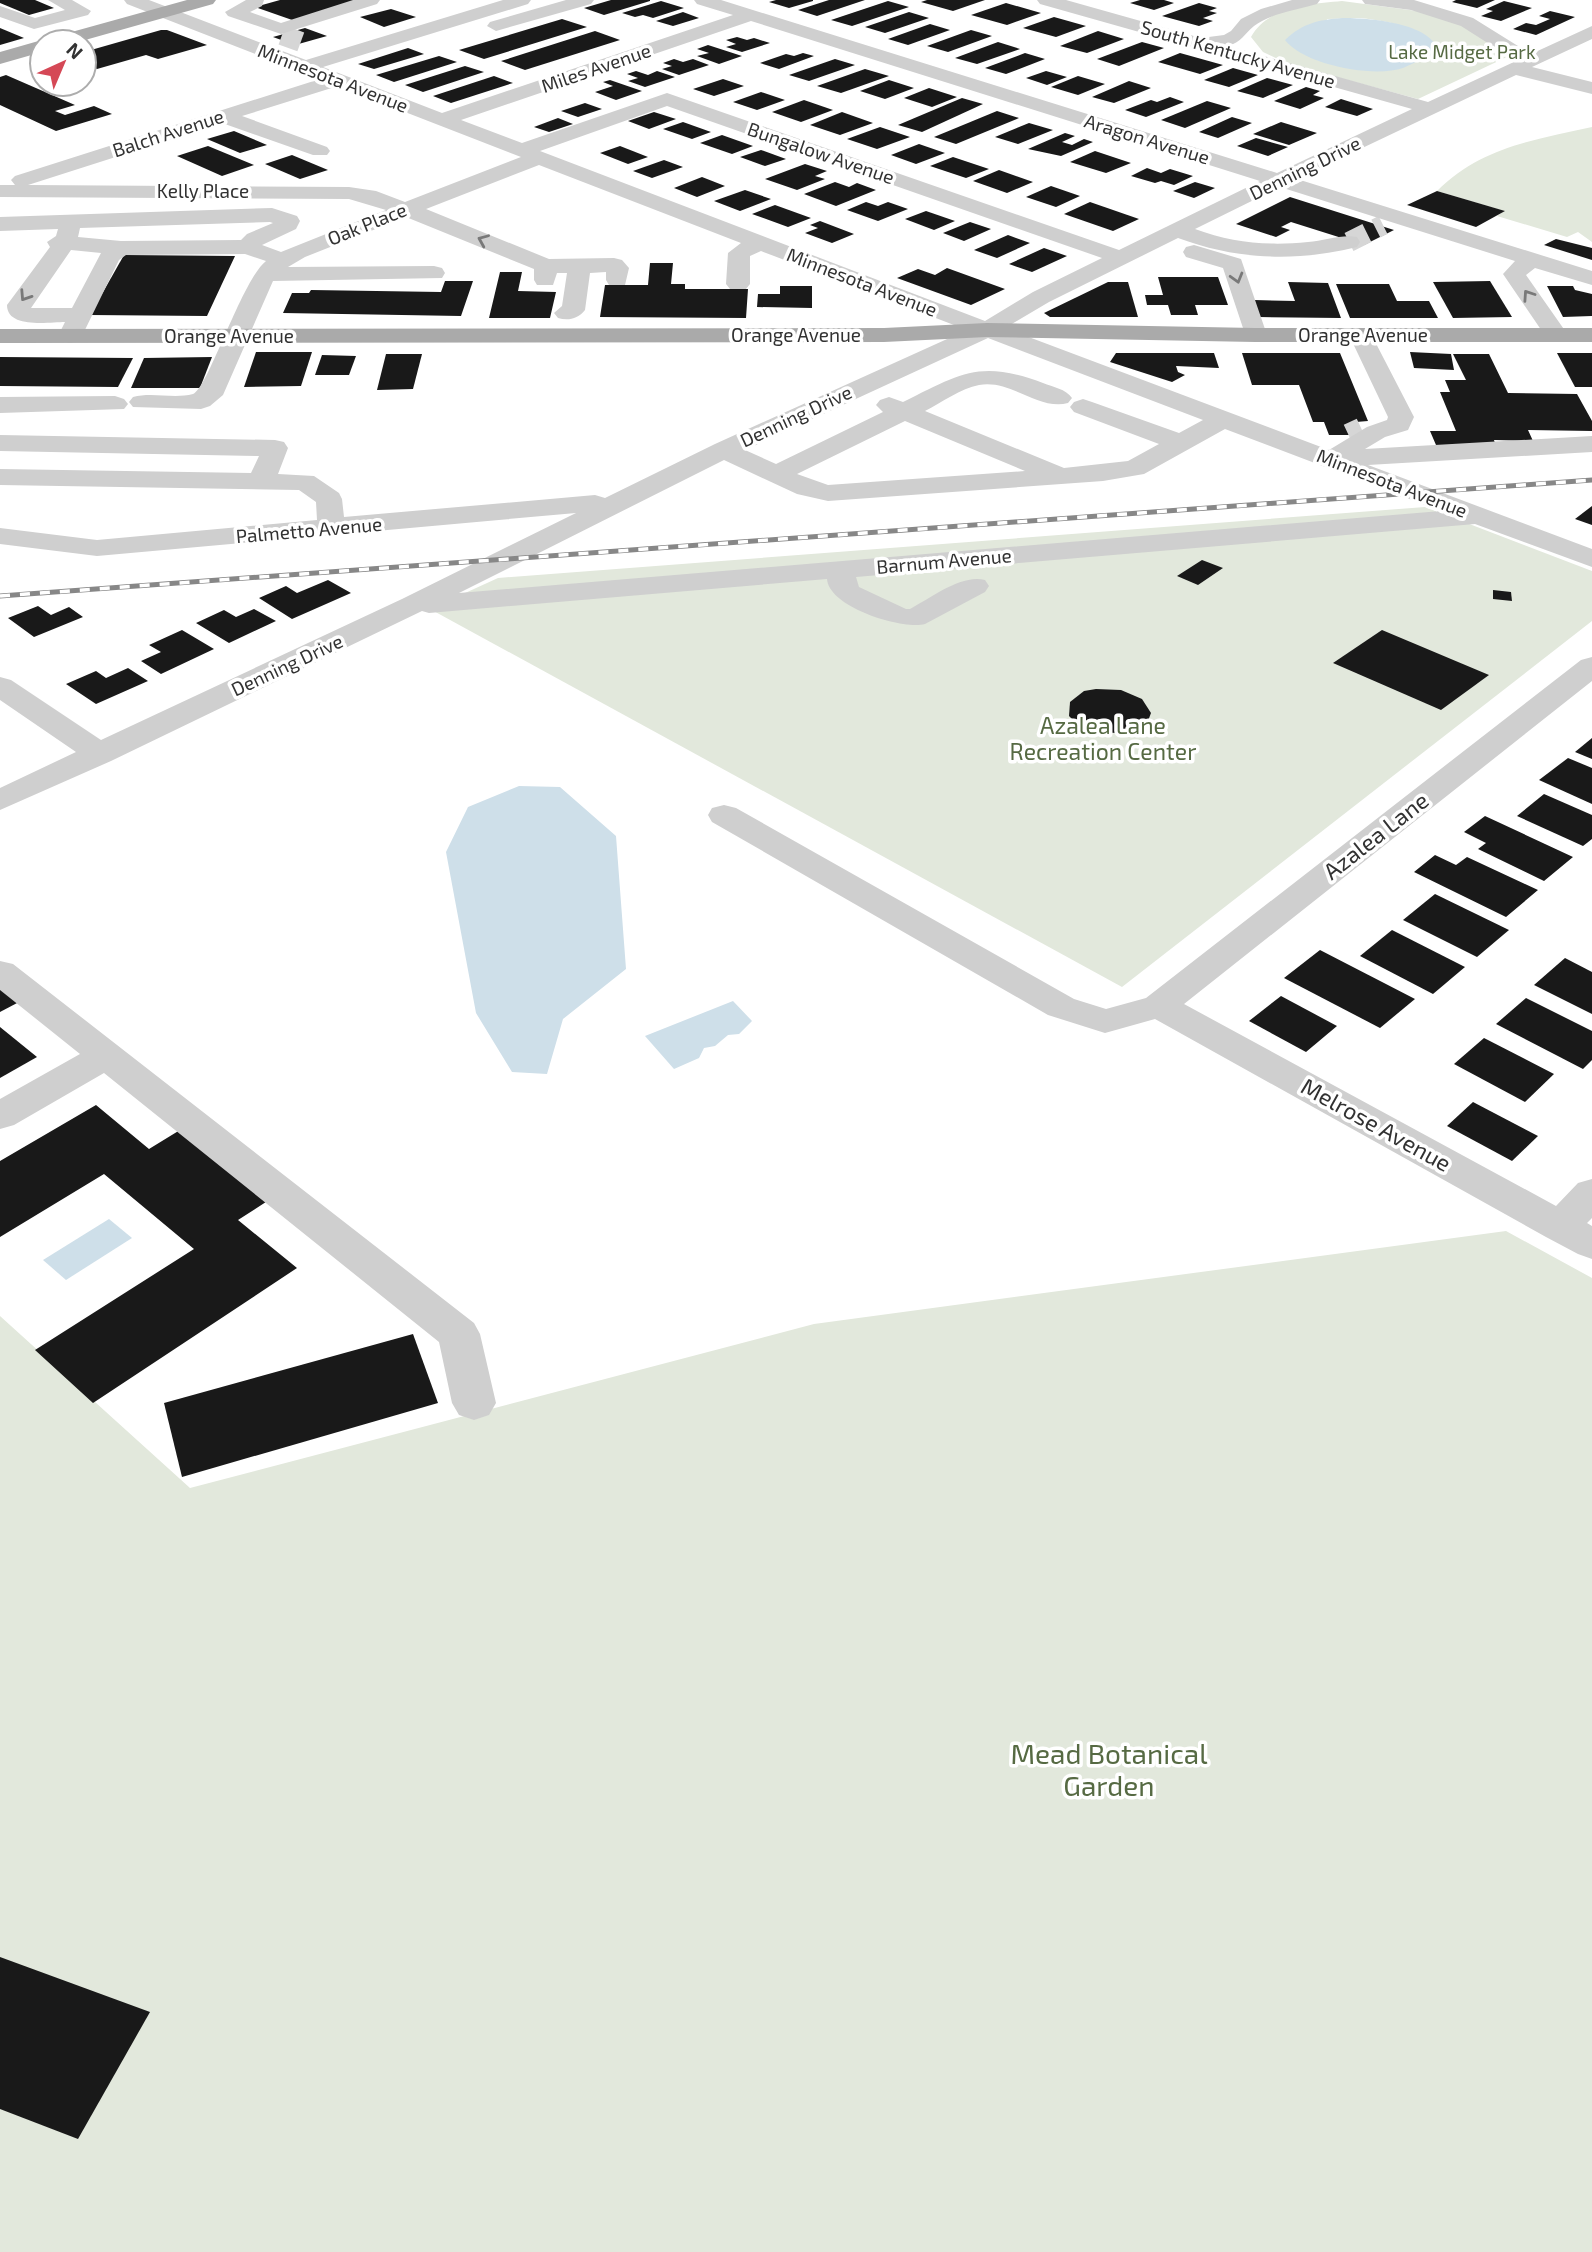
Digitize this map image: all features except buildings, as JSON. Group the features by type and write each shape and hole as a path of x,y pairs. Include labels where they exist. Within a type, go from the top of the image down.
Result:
{"main road":[{"path":"98,31 207,0"},
{"path":"0,58 28,50"},
{"name":"Orange Avenue","path":"0,336 75,326 235,336 564,325 884,335 987,330 1255,335 1592,335"}],"street":[{"path":"29,22 82,10 57,0"},
{"name":"Minnesota Avenue","path":"133,0 987,330 1592,559"},
{"path":"238,41 288,31 319,17 373,0"},
{"path":"480,0 500,7"},
{"path":"304,66 522,0"},
{"path":"428,29 469,35 584,0"},
{"name":"Aragon Avenue","path":"703,0 1278,180 1388,220 1592,278"},
{"name":"South Kentucky Avenue","path":"1046,0 1429,108"},
{"path":"1069,7 1088,0"},
{"path":"1202,43 1218,42 1238,35 1247,23 1267,13 1311,0"},
{"path":"1371,0 1413,5 1467,22 1521,64 1592,88"},
{"path":"256,1 234,12 288,31"},
{"path":"442,8 467,17"},
{"path":"0,9 29,22 68,28"},
{"name":"Miles Avenue","path":"441,120 751,15"},
{"path":"319,17 386,41"},
{"path":"29,22 35,28"},
{"path":"321,42 353,30"},
{"name":"Denning Drive","path":"0,800 412,605 724,450 987,330 1008,315 1278,180 1592,32"},
{"path":"1238,35 1243,43 1269,62"},
{"name":"Balch Avenue","path":"0,190 337,80"},
{"name":"Bungalow Avenue","path":"529,154 667,99 1122,258"},
{"path":"222,116 320,151"},
{"name":"Oak Place","path":"274,267 529,154"},
{"name":"Kelly Place","path":"0,190 349,193 368,196 403,209 549,277"},
{"path":"86,191 68,232 19,305 19,312 75,326 110,256 121,248"},
{"path":"15,245 68,232 272,215 289,221 255,239 247,247"},
{"path":"0,224 68,232 121,248 247,247 274,267 434,273"},
{"path":"1169,236 1246,248 1312,249 1329,248 1349,242"},
{"path":"1169,236 1233,264 1255,335"},
{"path":"738,284 740,253 760,243"},
{"path":"1532,259 1514,274 1556,335"},
{"path":"564,325 561,310 564,294 549,277 579,266 614,265 618,268 617,280"},
{"path":"564,325 573,310 579,266"},
{"path":"142,402 201,401 214,390 235,336 274,267"},
{"path":"1331,459 1376,432 1399,425 1401,414 1361,335"},
{"path":"776,474 972,378 992,375 1012,379 1059,398"},
{"path":"852,390 1063,476"},
{"path":"0,405 115,404"},
{"path":"1083,407 1181,443"},
{"path":"724,450 806,488 828,493 1063,476 1135,468 1224,419"},
{"path":"1331,459 1355,433 1399,419"},
{"path":"0,443 275,448 261,482"},
{"path":"1331,459 1592,444"},
{"path":"0,477 305,482 329,499 331,528"},
{"name":"Palmetto Avenue","path":"0,536 97,548 618,501"},
{"name":"Barnum Avenue","path":"412,605 1477,517"},
{"path":"841,570 842,587 849,593 907,618 923,615 975,586"},
{"name":"Azalea Lane","path":"1159,1006 1592,666"},
{"path":"0,685 100,754"},
{"path":"724,815 1061,1007 1105,1021 1159,1006"},
{"path":"0,972 459,1334 474,1403"},
{"name":"Melrose Avenue","path":"1159,1006 1576,1236"},
{"path":"0,1116 106,1056"},
{"path":"1576,1236 1592,1193"}],"green space":[{"name":"Lake Midget Park","path":"1342,1 1432,13 1461,23 1509,56 1418,99 1288,64 1263,52 1251,37 1268,19 1291,8","holes":["1360,18 1400,25 1419,33 1436,44 1438,52 1363,70 1317,60 1327,19"]},
{"path":"1592,127 1592,242 1578,232 1567,237 1497,216 1504,211 1437,191 1472,164 1509,147"},
{"name":"Azalea Lane Recreation Center","path":"1425,507 1592,571 1592,621 1122,987 430,609 498,578"},
{"name":"Mead Botanical Garden","path":"1506,1231 1592,1278 1592,2252 0,2252 0,1316 190,1488 814,1324"}],"shaded area":[{"path":"1342,18 1382,21 1412,28 1434,42 1439,52 1390,71 1358,70 1307,56 1285,40 1311,23"},
{"path":"519,786 560,787 616,836 626,969 563,1019 547,1074 512,1072 476,1013 446,852 468,807"},
{"path":"733,1001 752,1021 739,1034 728,1035 715,1046 704,1048 699,1058 674,1069 645,1036"},
{"path":"109,1219 132,1238 66,1280 43,1260"}],"tunnel":[{"path":"282,35 304,43"},
{"path":"1349,242 1383,225"},
{"path":"1349,436 1362,430"}],"railway":[{"path":"0,596 1592,480"}]}
